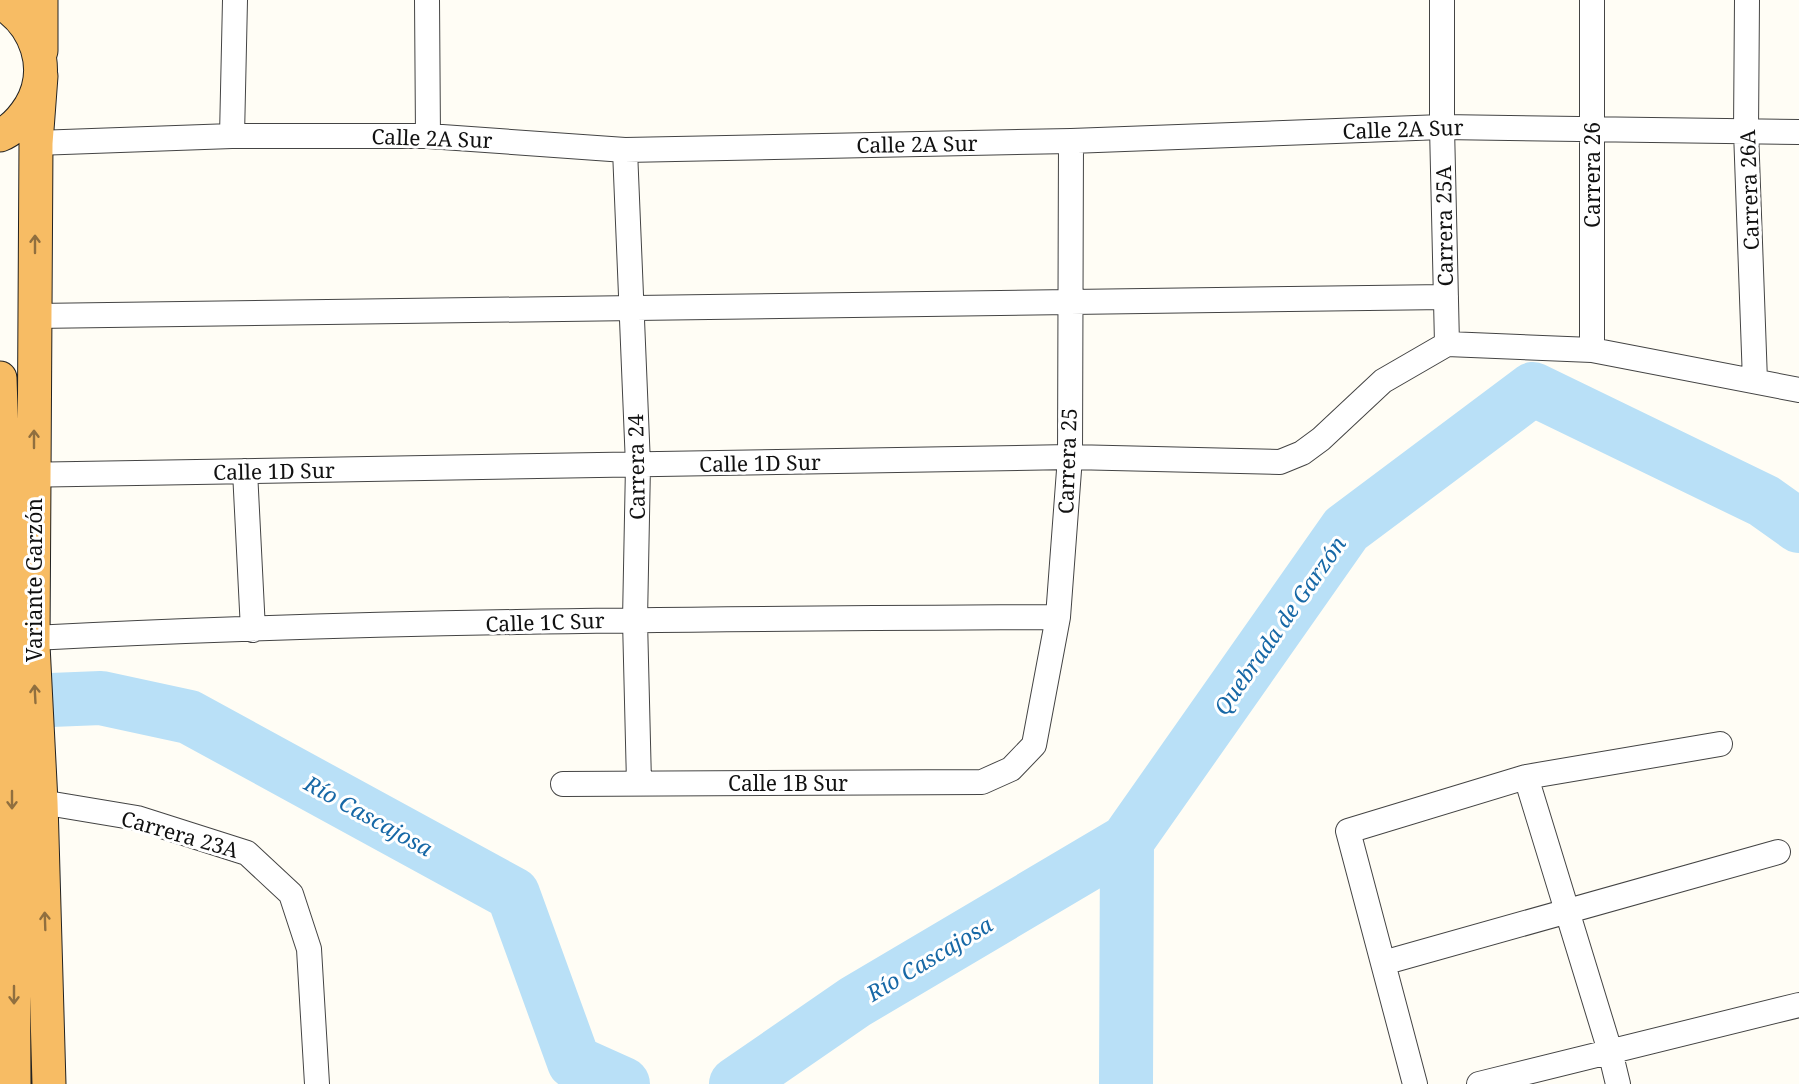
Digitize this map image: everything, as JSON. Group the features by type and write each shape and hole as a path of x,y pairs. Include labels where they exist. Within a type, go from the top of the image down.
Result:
{"highway":[{"name":"Variante Garzón","path":"12,475 35,316 36,143 41,69 41,0"},
{"path":"0,2 12,9 26,23 36,42 41,69 35,98 23,118 0,135"},
{"name":"Variante Garzón","path":"0,378 12,475 13,518 25,643 14,1084"},
{"name":"Variante Garzón","path":"24,742 41,802 49,1084"}],"street":[{"path":"232,136 235,0"},
{"path":"427,0 428,136"},
{"name":"Carrera 25A","path":"1442,0 1442,127 1447,344"},
{"name":"Carrera 26","path":"1592,0 1592,350"},
{"name":"Carrera 26A","path":"1748,0 1746,131 1755,381"},
{"name":"Calle 2A Sur","path":"36,143 232,136 428,136 625,150 1071,141 1442,127 1799,132"},
{"name":"Carrera 25","path":"1011,770 1034,745 1058,617 1070,457 1071,141"},
{"name":"Carrera 24","path":"625,150 638,465 635,620 639,783"},
{"path":"35,316 1446,297"},
{"path":"1447,344 1592,350 1799,390"},
{"name":"Calle 1D Sur","path":"12,475 1070,457 1280,462 1302,453 1321,439 1383,381 1447,344"},
{"path":"245,471 253,630"},
{"name":"Calle 1C Sur","path":"25,643 125,633 635,620 1058,617"},
{"path":"1414,1084 1348,831 1526,777 1720,744"},
{"name":"Calle 1B Sur","path":"563,784 982,782 1011,770"},
{"path":"1526,777 1610,1052 1617,1084"},
{"name":"Carrera 23A","path":"41,802 137,818 247,853 291,894 309,949 317,1084"},
{"path":"1383,963 1778,852"},
{"path":"1479,1084 1799,1005"}],"waterway":[{"name":"Quebrada de Garzón","path":"1126,1084 1127,841 1346,529 1533,389 1764,501 1799,526"},
{"name":"Río Cascajosa","path":"0,702 101,698 189,717 513,894 574,1062 623,1084"},
{"name":"Río Cascajosa","path":"736,1084 855,1002 1127,841"}]}
